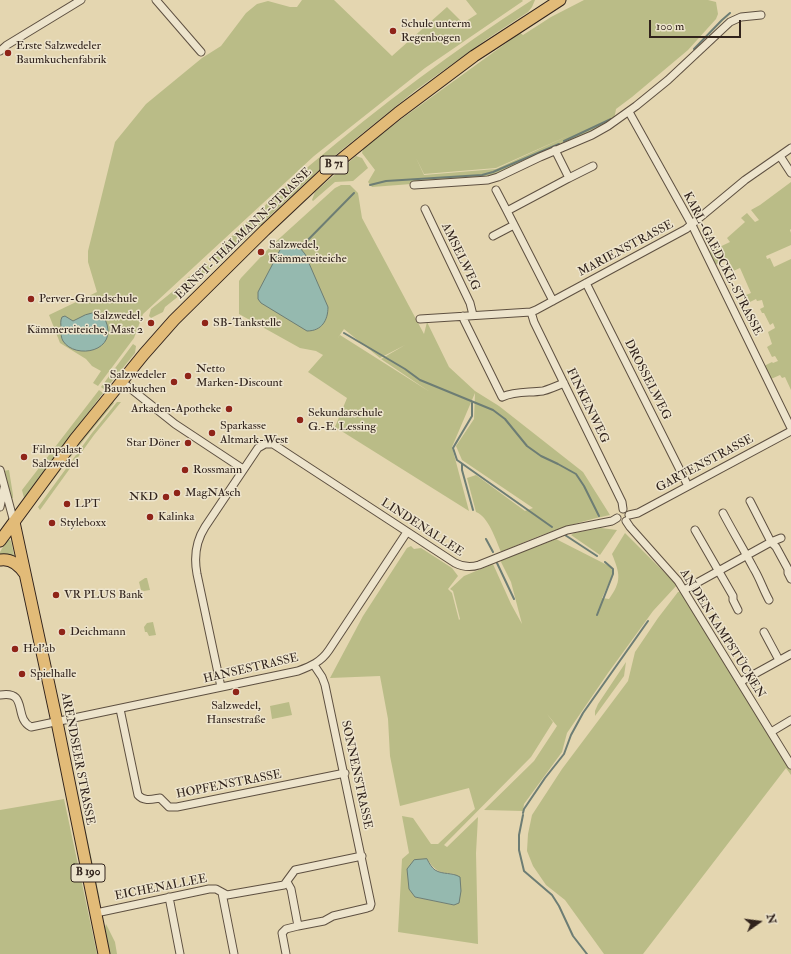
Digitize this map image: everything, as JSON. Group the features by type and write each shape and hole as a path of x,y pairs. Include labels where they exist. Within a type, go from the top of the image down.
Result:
{"main road":[{"name":"ERNST-THÄLMANN-STRASSE","path":"14,522 75,439 121,381 186,308 259,235 333,166 431,87 503,36 560,0"},
{"name":"B 71","path":"0,541 14,522"},
{"name":"ARENDSEER STRASSE","path":"14,522 57,722 104,954"},
{"path":"0,560 7,560 15,563 26,576"}],"street":[{"path":"0,50 81,0"},
{"path":"156,0 201,52"},
{"path":"414,186 488,180 498,177 600,131 629,112 668,80 730,22 736,18 761,15"},
{"name":"KARL-GAEDCKE-STRASSE","path":"629,112 692,225 789,420 791,429"},
{"name":"MARIENSTRASSE","path":"420,319 531,312 692,225 738,185 791,148"},
{"path":"555,150 569,178"},
{"path":"780,156 791,173"},
{"path":"507,211 593,166"},
{"path":"496,190 553,301"},
{"name":"AMSELWEG","path":"425,209 470,303 473,315"},
{"path":"493,236 514,225"},
{"name":"DROSSELWEG","path":"586,283 688,486"},
{"name":"FINKENWEG","path":"531,312 534,322 622,502 623,509"},
{"path":"463,316 502,398 518,392 548,390 564,383"},
{"path":"121,381 175,424 243,469 201,533 195,556 197,574 221,687"},
{"name":"GARTENSTRASSE","path":"628,518 791,429"},
{"name":"LINDENALLEE","path":"243,469 258,448 264,444 273,444 454,564 469,568 567,530 612,521 617,518"},
{"path":"0,470 14,522"},
{"path":"0,507 4,488"},
{"path":"750,501 771,542 776,547 788,569 791,579"},
{"path":"623,509 617,513 617,518 621,522 628,518"},
{"name":"AN DEN KAMPSTÜCKEN","path":"623,509 628,512 630,527 675,576 791,765"},
{"path":"723,514 761,581 761,586 769,600"},
{"path":"696,530 733,596 733,600 738,610"},
{"name":"HANSESTRASSE","path":"0,695 6,694 15,696 18,700 26,725 31,727 298,671 314,665 324,658 407,532"},
{"path":"684,590 781,538"},
{"path":"764,632 779,660"},
{"path":"740,682 791,654"},
{"name":"SONNENSTRASSE","path":"298,926 324,921 332,916 370,907 371,904 345,773 325,685 322,677 314,665"},
{"name":"HOPFENSTRASSE","path":"120,709 138,795 146,800 160,798 169,807 176,807 345,773"},
{"path":"771,732 791,720"},
{"name":"EICHENALLEE","path":"96,913 209,889 216,889 227,895 284,885 295,870 362,856"},
{"path":"286,954 282,933 284,930 298,926 291,889 287,882"},
{"path":"222,893 234,954"},
{"path":"169,897 180,952"}],"green space":[{"path":"302,0 334,0 392,56 447,7 463,23 477,14 466,0 523,1 425,68 314,156 143,314 134,338 98,386 93,383 101,371 92,366 86,359 60,343 49,315 97,292 88,262 88,251 115,142 146,104 202,58 221,46 246,13 257,4 268,1 290,7 297,7"},
{"path":"532,0 535,0 528,12 487,39 416,90 333,157 218,264 211,256 296,177 363,122 418,79"},
{"path":"584,0 708,0 716,2 718,14 716,19 688,50 616,109 614,120 587,135 490,178 372,187 368,182 375,170 362,153 363,149 400,120 520,33 523,35 551,17","holes":["572,134 496,169 424,175 416,158 424,174 496,168"]},
{"path":"356,156 362,158 368,168 353,181 335,182 313,201 315,192"},
{"path":"791,182 791,245 766,256 767,259 770,258 774,267 791,259 791,390 785,377 782,378 780,375 771,379 764,366 778,361 775,356 772,357 767,347 772,344 768,332 775,328 773,323 770,325 764,313 762,313 760,309 764,307 762,300 757,301 756,299 750,302 746,295 751,293 740,268 731,272 725,260 715,265 709,252 730,242 727,238 745,222 741,218 747,213 755,222 759,220 751,210"},
{"path":"341,185 350,185 358,193 362,218 424,334 427,322 449,367 475,391 499,406 583,472 610,515 554,530 501,552 488,523 480,514 476,512 467,478 476,475 525,511 533,508 462,460 456,446 474,419 475,393 452,447 469,511 335,427 347,398 308,372 323,355 316,351 300,348 239,314 239,281 241,278 271,246 335,188","holes":["344,329 380,358 405,345 381,359 430,392 340,335 337,339"]},
{"path":"205,262 211,269 188,286 184,285 184,281"},
{"path":"181,286 182,290 180,295 165,307 163,312 151,318 149,316 151,309"},
{"path":"133,344 136,346 135,353 105,390 101,387"},
{"path":"99,390 103,393 24,498 22,490"},
{"path":"113,402 114,403 33,506 84,438"},
{"path":"117,402 121,402 94,435 40,510 38,507 92,433"},
{"path":"9,470 13,498 11,498 3,471"},
{"path":"601,528 617,530 600,555 571,535 574,533"},
{"path":"625,533 677,585 653,611 567,733 562,752 524,804 523,811 484,810 534,761 557,726 547,714 553,722 531,757 444,845 447,847 478,817 476,853 478,944 398,932 402,859 409,853 402,816 413,818 431,844 438,844 475,809 469,788 400,806 390,756 388,719 380,676 330,678 363,616 407,548 411,546 414,549 421,548 452,568 458,576 448,589 452,593 459,620 453,591 450,589 464,576 493,564 511,604 522,624 511,582 500,560 556,539 611,567 613,574 602,598 609,599 618,582 617,567 612,554","holes":["427,859 439,871 455,874 454,905 415,897"]},
{"path":"8,538 11,541 15,560 0,557 0,552"},
{"path":"147,578 150,590 144,591 141,590 139,582"},
{"path":"678,592 682,592 791,770 791,775 786,768 643,954 604,954 565,900 546,885 533,866 527,851 528,834 532,815 562,769 628,681 635,652"},
{"path":"153,622 156,635 149,636 147,632 145,632 144,627 147,623"},
{"path":"626,662 624,676 595,716 595,711 598,704"},
{"path":"289,702 292,715 272,719 270,706"},
{"path":"64,799 97,954 0,954 0,810"},
{"path":"79,807 83,817 100,900 96,892"},
{"path":"106,924 115,942 117,954 107,954 103,934"}],"water":[{"path":"290,243 300,248 305,254 328,307 327,316 323,324 312,331 307,331 261,303 258,299 258,292 280,250"},
{"path":"93,313 105,319 108,330 106,339 94,350 77,350 69,347 61,337 62,317 65,316 73,321"},
{"path":"427,859 435,870 454,874 460,877 461,891 459,903 454,905 415,897 409,889 407,869 414,860"}],"waterway":[{"path":"694,49 730,13"},
{"path":"564,141 611,119"},
{"path":"370,185 386,181 482,175 493,172 559,144"},
{"path":"300,248 354,193"},
{"path":"344,333 405,369 420,380 493,410 505,419 527,446 541,456 576,474 584,486 599,516"},
{"path":"472,403 472,416 453,448 457,460 552,527"},
{"path":"462,464 462,470 473,510"},
{"path":"565,535 597,556"},
{"path":"486,539 493,552"},
{"path":"597,615 613,574 613,569 605,562"},
{"path":"497,563 514,599"},
{"path":"523,813 524,809 545,778 564,754 571,735 583,713 648,621"},
{"path":"523,815 519,835 519,850 524,871 552,895 559,906 573,936 587,954"}],"place":[{"name":"Schule unterm Regenbogen","path":"393,31"},
{"name":"Erste Salzwedeler Baumkuchenfabrik","path":"8,53"},
{"name":"Salzwedel, Kämmereiteiche","path":"261,252"},
{"name":"Perver-Grundschule","path":"31,299"},
{"name":"Salzwedel, Kämmereiteiche, Mast 2","path":"151,323"},
{"name":"SB-Tankstelle","path":"205,323"},
{"name":"Netto Marken-Discount","path":"188,376"},
{"name":"Salzwedeler Baumkuchen","path":"174,382"},
{"name":"Arkaden-Apotheke","path":"229,409"},
{"name":"Sekundarschule G.-E. Lessing","path":"300,420"},
{"name":"Sparkasse Altmark-West","path":"212,433"},
{"name":"Star Döner","path":"188,443"},
{"name":"Filmpalast Salzwedel","path":"24,457"},
{"name":"Rossmann","path":"185,470"},
{"name":"MagNAsch","path":"177,493"},
{"name":"NKD","path":"166,497"},
{"name":"LPT","path":"67,504"},
{"name":"Kalinka","path":"150,517"},
{"name":"Styleboxx","path":"52,523"},
{"name":"VR PLUS Bank","path":"56,595"},
{"name":"Deichmann","path":"62,632"},
{"name":"Hol'ab","path":"15,649"},
{"name":"Spielhalle","path":"22,674"},
{"name":"Salzwedel, Hansestraße","path":"236,692"}]}
